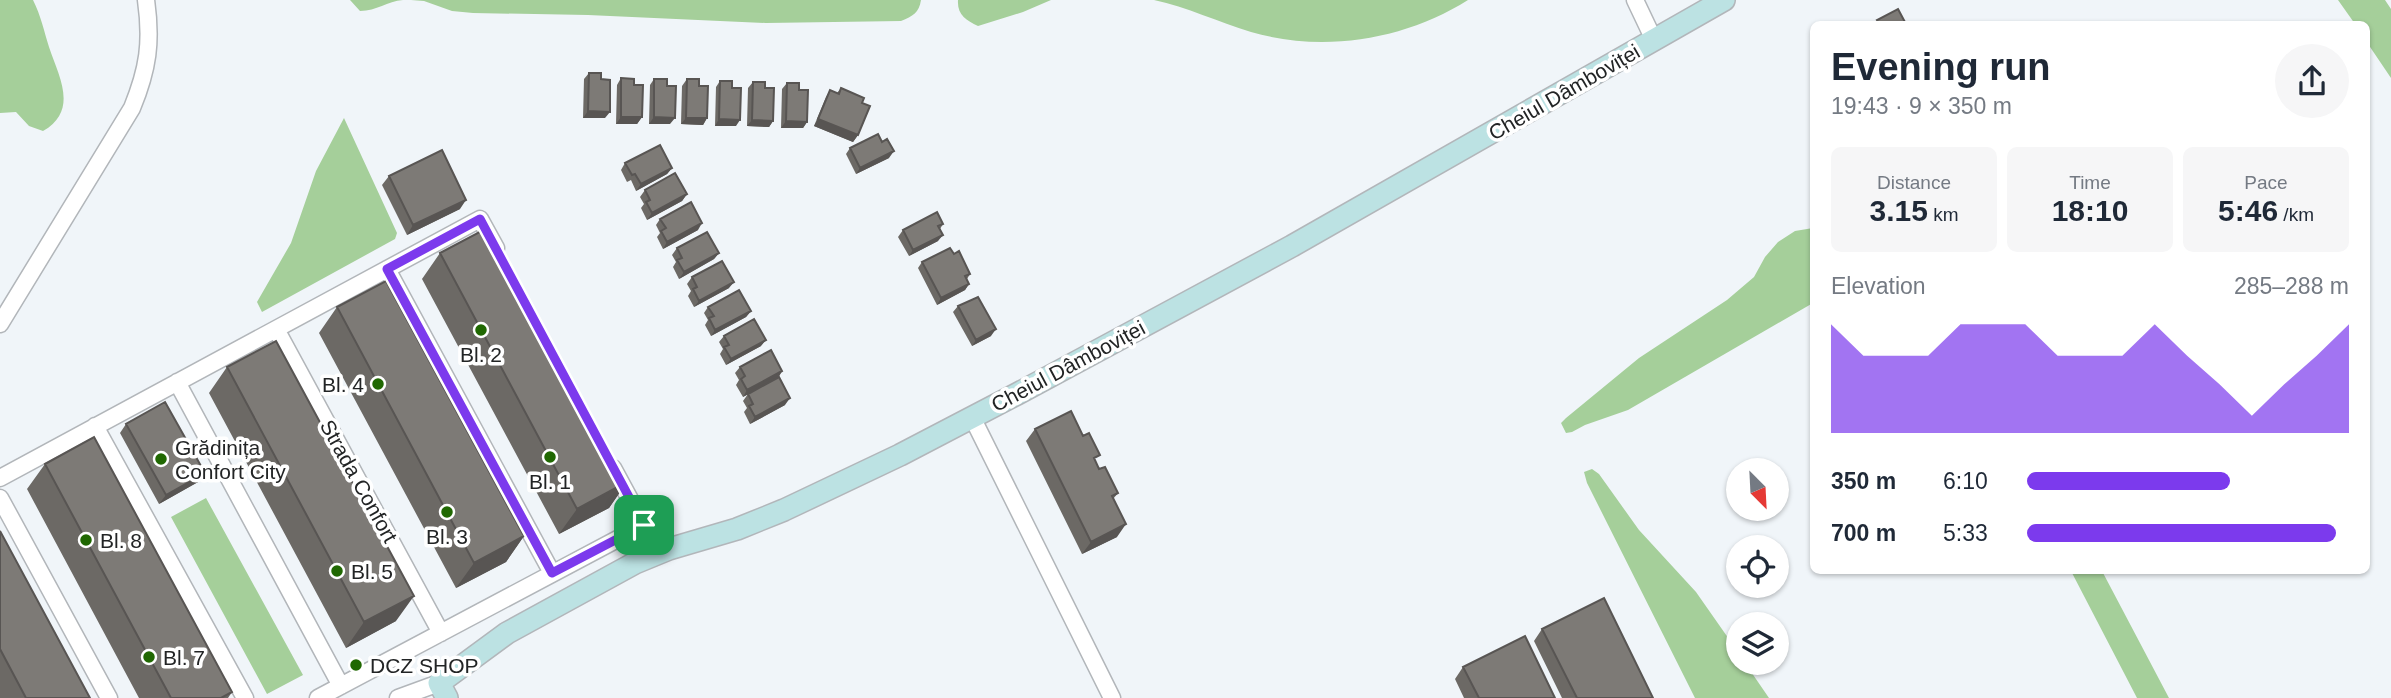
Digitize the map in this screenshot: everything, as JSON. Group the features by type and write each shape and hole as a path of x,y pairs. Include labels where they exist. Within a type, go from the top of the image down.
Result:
{"street":[{"path":"0,324 132,108 149,58 146,0"},
{"path":"1635,0 1654,40"},
{"name":"Cheiul Dâmboviței","path":"398,698 443,690 483,649 535,616 635,563 737,529 784,510 854,478 972,417 1280,252 1724,0"},
{"path":"0,478 480,219 507,268"},
{"path":"387,269 552,573"},
{"name":"Strada Confort","path":"276,329 441,633"},
{"path":"177,382 341,686"},
{"path":"972,417 1112,698"},
{"path":"95,426 245,698"},
{"path":"604,451 659,553"},
{"path":"0,498 109,698"},
{"path":"318,698 644,525"}],"green space":[{"path":"0,0 33,0 61,81 61,113 54,123 43,131 29,126 16,112 0,113"},
{"path":"350,0 403,0 360,11"},
{"path":"411,0 921,0 915,13 901,21 766,23 473,13 452,11 424,1"},
{"path":"958,0 1051,0 978,26 963,16"},
{"path":"1154,0 1468,0 1418,25 1363,39 1335,42 1278,38 1251,32"},
{"path":"2338,0 2385,0 2391,9 2391,78 2370,47 2370,21 2353,21"},
{"path":"344,118 397,233 395,239 262,312 257,302 291,243 316,171"},
{"path":"1810,228 1810,305 1628,410 1566,433 1561,423 1566,418 1639,358 1727,300 1754,277 1765,257 1778,242 1795,231"},
{"path":"1592,469 1599,474 1639,530 1696,592 1726,635 1726,675 1753,675 1769,698 1695,698 1587,483 1584,472"},
{"path":"206,498 303,675 267,694 171,517"},
{"path":"2073,574 2104,574 2169,698 2137,698"}],"building":[{"path":"1898,9 1904,21 1878,21"},
{"path":"589,73 601,73 601,79 610,80 610,112 588,111"},
{"path":"621,78 634,79 634,85 643,85 642,117 621,117"},
{"path":"654,79 667,79 667,86 676,86 675,118 654,117"},
{"path":"687,79 699,79 699,86 708,86 707,118 686,118"},
{"path":"720,81 732,81 732,88 741,88 740,120 719,119"},
{"path":"753,82 765,82 765,88 774,88 773,121 752,120"},
{"path":"787,83 799,83 799,90 808,90 807,122 786,121"},
{"path":"841,88 864,98 862,103 870,106 858,135 818,119 830,90 839,94"},
{"path":"878,134 882,142 887,139 894,151 860,168 850,148"},
{"path":"660,145 672,168 641,184 625,163"},
{"path":"442,150 466,200 413,225 389,176"},
{"path":"675,173 687,194 652,213 646,202 650,200 645,190"},
{"path":"691,202 702,223 667,242 661,231 666,228 660,219"},
{"path":"937,212 943,224 938,226 943,235 913,250 903,230"},
{"path":"489,227 627,482 577,509 440,253"},
{"path":"707,232 719,253 684,272 677,260 682,258 677,248"},
{"path":"950,248 954,254 959,251 970,274 965,276 969,284 941,298 922,262"},
{"path":"722,261 734,282 699,301 693,289 697,287 692,277"},
{"path":"386,281 524,536 474,563 337,307"},
{"path":"739,290 751,311 715,330 709,318 714,316 708,307"},
{"path":"978,297 996,329 976,340 958,306"},
{"path":"754,319 766,340 731,359 724,347 729,345 724,336"},
{"path":"276,341 414,596 364,622 227,367"},
{"path":"771,350 782,371 747,390 741,379 745,376 740,367"},
{"path":"779,377 790,398 755,417 749,406 753,404 748,394"},
{"path":"165,402 205,473 166,495 126,424"},
{"path":"1071,411 1083,436 1089,433 1100,455 1094,458 1099,469 1105,467 1118,493 1112,496 1126,524 1091,542 1035,429"},
{"path":"94,437 232,692 221,698 171,698 45,464"},
{"path":"0,531 90,698 26,698 0,649"},
{"path":"1604,598 1653,698 1577,698 1542,629"},
{"path":"1525,636 1555,698 1479,698 1463,667"}],"place":[{"name":"Bl. 2","path":"481,330"},
{"name":"Bl. 4","path":"378,384"},
{"name":"Bl. 1","path":"550,457"},
{"name":"Grădinița Confort City","path":"161,459"},
{"name":"Bl. 3","path":"447,512"},
{"name":"Bl. 8","path":"86,540"},
{"name":"Bl. 5","path":"337,571"},
{"name":"Bl. 7","path":"149,657"},
{"name":"DCZ SHOP","path":"356,665"}],"route":[{"path":"480,219 644,525 552,573 387,269 480,219"}]}
